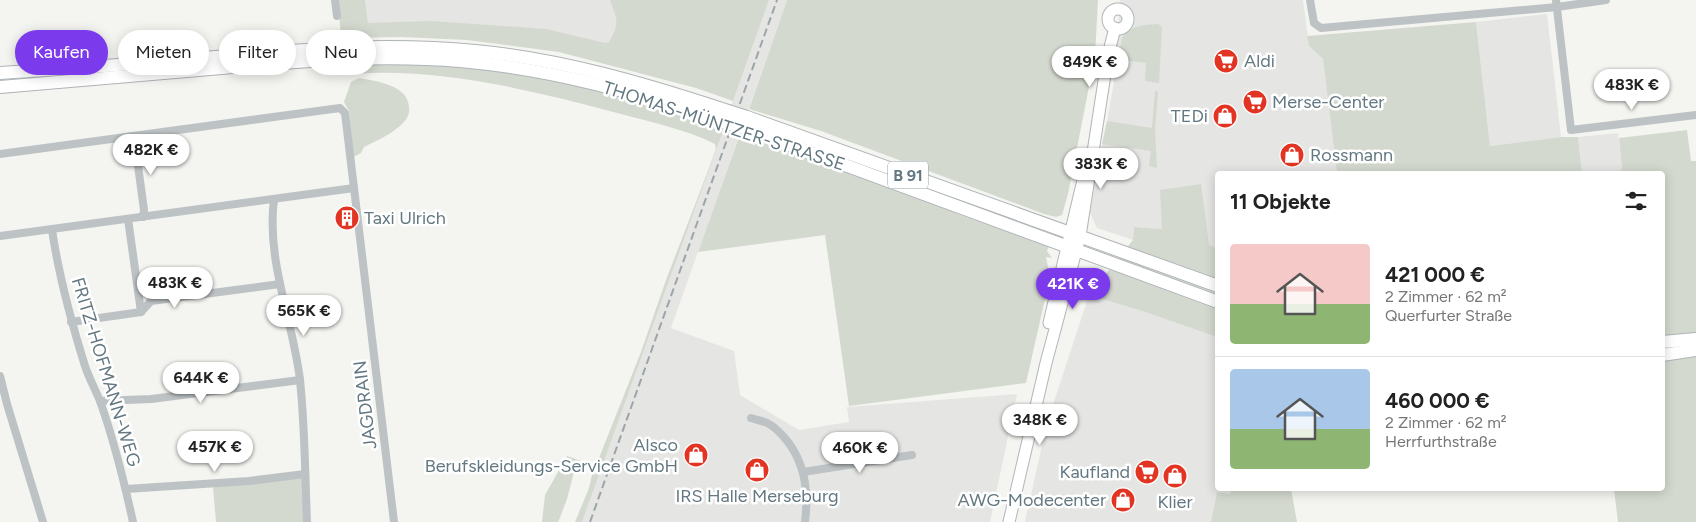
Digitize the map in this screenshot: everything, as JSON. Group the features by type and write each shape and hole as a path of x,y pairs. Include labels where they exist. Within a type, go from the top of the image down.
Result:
{"main road":[{"path":"1003,522 1075,234 1094,140 1108,55 1115,28 1124,26 1128,21 1124,12 1116,5"},
{"name":"THOMAS-MÜNTZER-STRASSE","path":"0,73 321,49 375,47 442,48 498,54 572,67 643,84 1071,248 1215,301"},
{"name":"THOMAS-MÜNTZER-STRASSE","path":"0,87 356,58 424,59 489,64 569,78 726,116"},
{"name":"THOMAS-MÜNTZER-STRASSE","path":"745,123 1075,234 1215,285"},
{"path":"1009,522 1071,248"},
{"path":"1665,342 1696,339"},
{"path":"1665,354 1696,350"}],"street":[{"path":"335,0 337,16"},
{"path":"1310,0 1314,23 1316,26 1326,28 1556,3 1606,0"},
{"path":"1556,3 1571,130 1696,115"},
{"name":"JAGDRAIN","path":"134,136 343,109 394,522"},
{"path":"0,154 134,136 144,217"},
{"path":"0,236 354,188"},
{"path":"274,199 272,235 275,258 292,332 300,380 306,522"},
{"path":"128,219 141,312"},
{"name":"FRITZ-HOFMANN-WEG","path":"52,230 57,263 71,322 86,369 100,401 126,489 133,522"},
{"path":"71,322 141,312 151,301 280,284"},
{"path":"0,376 43,522"},
{"path":"100,401 151,399 300,380"},
{"path":"751,418 770,424 792,446 804,472 807,494 805,522"},
{"path":"804,472 912,455"},
{"path":"126,489 249,481 305,474"}],"shaded area":[{"path":"338,0 365,0 368,23 431,21 546,29 605,43 609,42 616,26 616,17 610,0 769,0 733,101 696,88 559,52 467,40 376,37 376,30 340,30"},
{"path":"365,0 718,0 696,66 367,23"},
{"path":"769,0 787,0 671,328 734,351 740,395 799,430 849,422 847,407 1017,394 990,522 582,522"},
{"path":"787,0 1098,0 1095,56 1068,194 1062,215 1056,217 1044,214 821,131 749,109"},
{"path":"1120,0 1303,0 1309,46 1323,59 1337,171 1215,171 1215,247 1162,229 1134,227 1133,240 1097,228 1090,213 1114,82"},
{"path":"1547,14 1561,137 1490,146 1476,22"},
{"path":"1476,22 1490,146 1561,137 1578,137 1582,171 1337,171 1323,59 1309,46 1307,36"},
{"path":"1158,24 1162,27 1159,83 1145,81 1146,63 1122,60 1119,77 1117,76 1122,38 1133,28 1142,25"},
{"path":"376,62 471,67 596,86 724,128 582,522 575,522 589,488 595,462 599,458 641,352 666,280 716,150 715,144 669,127 517,88 445,77 376,73"},
{"path":"359,78 390,85 397,89 407,100 409,111 407,118 396,130 364,147 361,153 353,157 349,111 344,102 351,82"},
{"path":"1155,91 1158,92 1155,130 1157,168 1149,166 1151,151 1102,144 1107,121 1152,128"},
{"path":"1687,130 1691,161 1696,161 1696,522 1618,522 1614,491 1665,491 1665,171 1614,171 1622,170 1619,138"},
{"path":"1618,133 1622,170 1582,171 1578,137"},
{"path":"740,134 890,186 963,216 1049,246 1047,251 1052,258 1046,257 1050,277 1026,383 849,406 825,235 698,252"},
{"path":"1201,184 1209,245 1215,247 1215,336 1089,295 1133,240 1134,227 1162,229 1160,190"},
{"path":"1089,295 1215,336 1215,491 1231,491 1230,494 1217,492 1211,522 1025,522 1047,423"},
{"path":"567,456 584,462 578,465 574,472 567,499 558,522 542,522 545,495"},
{"path":"303,477 304,522 216,522 213,487"},
{"path":"1231,491 1291,491 1297,522 1211,522 1217,492 1230,494"}],"railway":[{"path":"590,522 777,0"}],"place":[{"name":"Aldi","path":"1226,61"},
{"name":"Merse-Center","path":"1255,102"},
{"name":"TEDi","path":"1225,116"},
{"name":"Rossmann","path":"1292,155"},
{"name":"Taxi Ulrich","path":"347,218"},
{"name":"Alsco Berufskleidungs-Service GmbH","path":"696,455"},
{"name":"IRS Halle Merseburg","path":"757,470"},
{"name":"Kaufland","path":"1147,472"},
{"name":"Klier","path":"1175,476"},
{"name":"AWG-Modecenter","path":"1123,500"}]}
